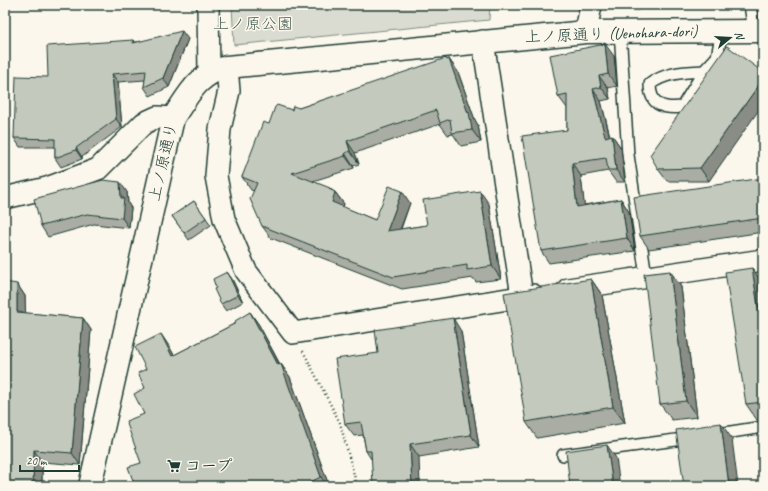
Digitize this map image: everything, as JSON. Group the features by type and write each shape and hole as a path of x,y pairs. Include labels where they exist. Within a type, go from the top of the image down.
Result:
{"street":[{"path":"208,5 218,70 229,91 220,128 216,176 224,219 246,271 293,333 646,276 763,260"},
{"path":"586,32 591,5"},
{"name":"上ノ原通り (Uenohara-dori)","path":"483,41 586,32 722,30 758,31"},
{"path":"218,70 483,41 522,296"},
{"name":"上ノ原通り","path":"90,486 173,118 192,89 218,70"},
{"path":"5,198 47,188 98,169 144,123 157,117 173,118"}],"lane":[{"path":"750,5 758,31"},
{"path":"704,71 677,72 658,78 650,84 650,92 657,104 667,109 682,107 704,71 717,57 722,30"},
{"path":"620,31 628,155 646,276"},
{"path":"563,455 648,445 763,427"}],"path":[{"path":"293,333 340,423 357,486"}],"green space":[{"name":"上ノ原公園","path":"232,5 490,5 489,20 234,45"}],"building":[{"path":"182,31 163,78 144,87 146,71 112,74 116,119 76,148 76,150 55,158 55,139 14,138 16,76 48,77 47,46 133,40 133,43"},
{"path":"605,44 608,74 599,76 601,87 593,89 605,137 612,135 616,170 608,170 606,158 572,163 577,207 621,199 627,238 541,251 522,136 567,130 567,94 558,96 550,55"},
{"path":"727,46 763,72 763,79 700,168 658,169 650,155"},
{"path":"446,58 447,60 449,59 468,113 469,112 472,130 452,133 450,119 440,123 436,110 347,141 350,151 345,153 345,156 292,173 330,188 329,189 335,192 332,202 375,220 389,186 402,191 387,231 427,225 423,200 480,191 492,266 467,270 467,265 393,277 262,226 250,199 257,183 242,177 263,122 269,124 277,105 292,110 293,106 299,108"},
{"path":"763,178 763,218 640,236 634,197"},
{"path":"103,180 120,182 121,198 124,198 122,218 87,214 41,226 34,199"},
{"path":"194,201 206,218 184,233 172,216"},
{"path":"752,268 763,339 763,402 746,404 725,272"},
{"path":"670,271 686,401 660,404 644,274"},
{"path":"227,272 238,295 221,304 214,289 216,288 213,279"},
{"path":"591,279 613,407 526,422 504,293"},
{"path":"5,282 17,284 17,312 83,318 72,453 34,450 33,486 5,486"},
{"path":"250,312 278,365 281,364 321,477 310,482 312,486 135,486 128,467 141,463 126,421 144,414 134,394 145,388 138,373 146,369 135,347 161,334 172,356 236,323 235,321"},
{"path":"453,318 471,435 410,444 412,486 373,486 371,451 366,451 361,422 345,424 335,359 378,353 375,330"},
{"path":"721,423 729,486 684,486 676,430"},
{"path":"607,445 613,486 570,486 566,451"}],"place":[{"name":"コープ","path":"174,466"}]}
